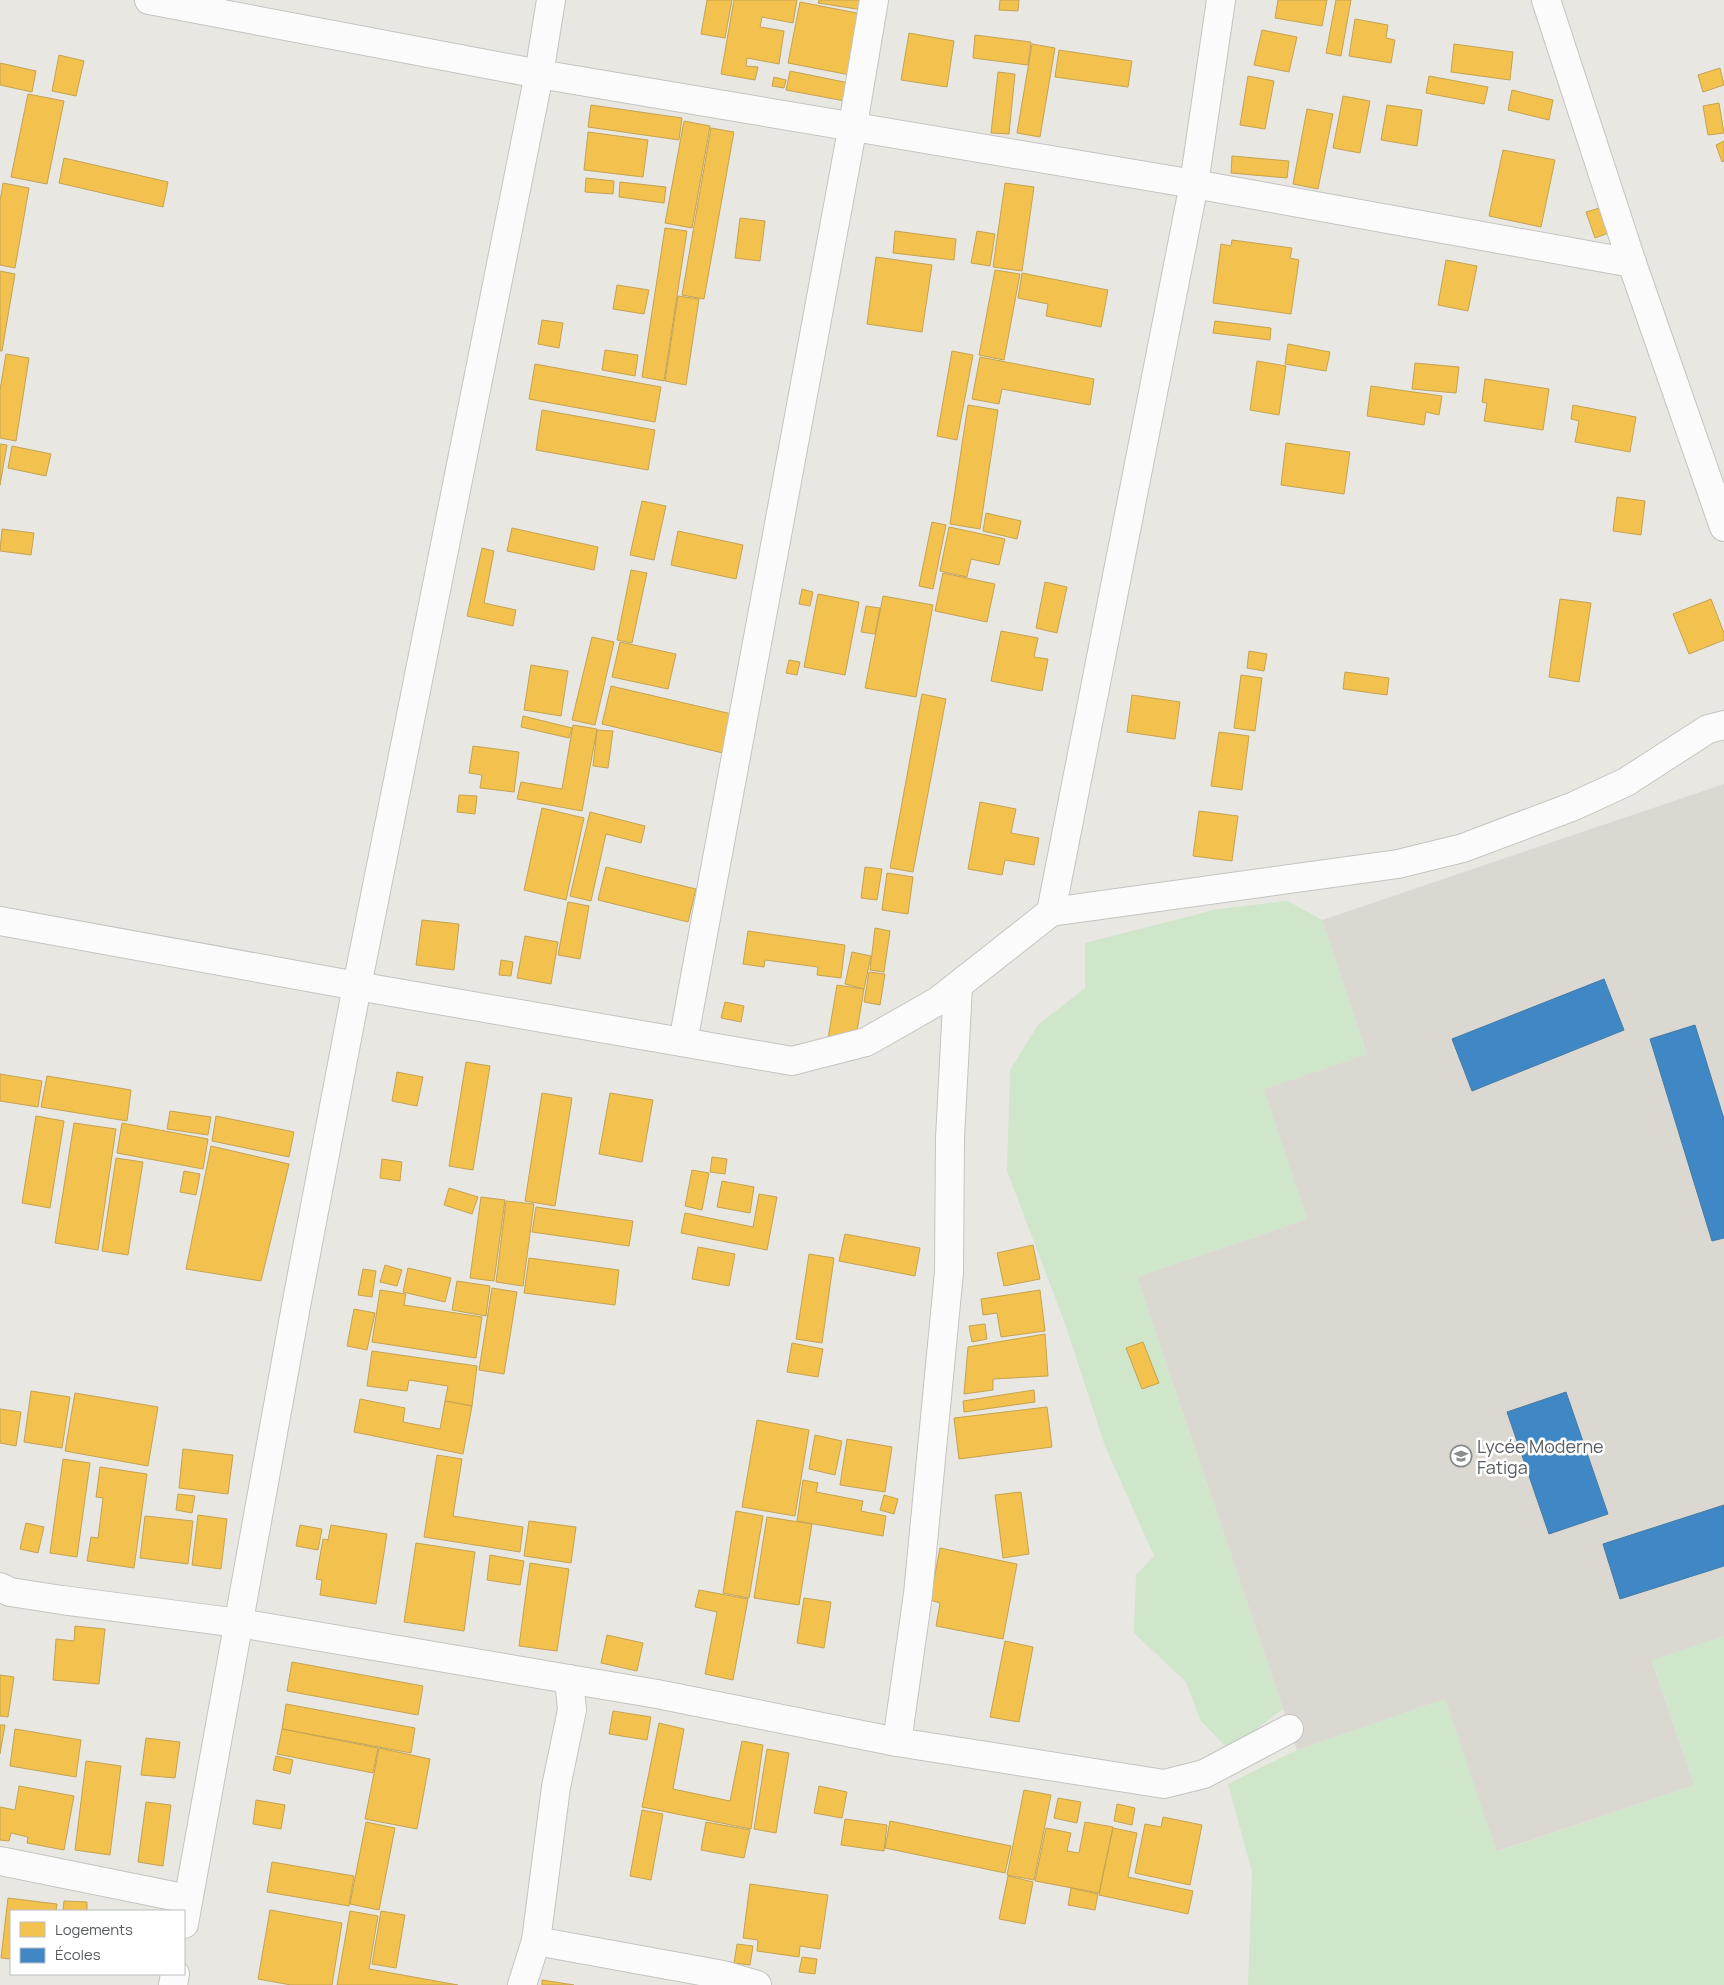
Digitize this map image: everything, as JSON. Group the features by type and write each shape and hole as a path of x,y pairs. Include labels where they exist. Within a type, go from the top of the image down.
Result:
{"street":[{"path":"149,0 539,74 853,125 1194,184 1632,264"},
{"path":"186,1911 296,1306 357,986 539,74 551,0"},
{"path":"683,1042 853,125 874,0"},
{"path":"1052,912 1194,184 1221,0"},
{"path":"1546,0 1632,264 1724,527"},
{"path":"0,921 357,986 792,1061 866,1042 938,1001 1052,912 1398,864 1462,848 1574,806 1626,782 1708,729 1724,725"},
{"path":"897,1742 918,1594 949,1272 950,1138 958,986"},
{"path":"0,1587 10,1592 62,1600 239,1623 657,1694 897,1742 1164,1784 1204,1774 1289,1729"},
{"path":"522,1985 536,1941 556,1787 572,1710 569,1680"},
{"path":"0,1861 182,1910"},
{"path":"536,1941 723,1975 757,1985"}],"shaded area":[{"name":"Lycée Moderne Fatiga","path":"1724,784 1724,1636 1652,1661 1694,1785 1496,1852 1445,1699 1297,1750 1137,1277 1307,1219 1263,1089 1367,1054 1322,920"}],"green space":[{"path":"1288,901 1322,920 1367,1054 1264,1089 1307,1219 1137,1277 1283,1709 1229,1750 1200,1720 1186,1682 1134,1633 1136,1575 1154,1556 1105,1446 1064,1321 1007,1171 1010,1070 1038,1025 1085,988 1085,943 1218,909"},
{"path":"1724,1636 1724,1985 1248,1985 1252,1872 1228,1784 1297,1750 1445,1699 1497,1852 1694,1785 1652,1660"}],"building: Logements":[{"path":"707,0 732,0 725,38 701,34"},
{"path":"734,0 797,0 793,23 762,17 760,27 784,31 779,64 747,58 746,66 758,67 755,80 721,74"},
{"path":"819,0 864,0 863,10 818,3"},
{"path":"1000,0 1019,0 1018,11 999,10"},
{"path":"1278,0 1327,0 1322,26 1275,18"},
{"path":"1336,0 1351,0 1341,56 1326,53"},
{"path":"800,2 862,14 850,75 788,63"},
{"path":"1355,19 1388,25 1386,38 1395,40 1391,63 1349,56"},
{"path":"1262,30 1297,37 1289,72 1254,65"},
{"path":"909,33 954,41 947,87 901,80"},
{"path":"975,35 1031,42 1028,65 973,58"},
{"path":"1032,44 1055,48 1040,137 1017,133"},
{"path":"1454,44 1513,52 1510,80 1451,72"},
{"path":"1059,50 1132,61 1128,87 1055,77"},
{"path":"59,55 84,61 76,96 52,91"},
{"path":"0,63 36,71 32,92 0,85"},
{"path":"1720,68 1724,85 1703,92 1698,75"},
{"path":"790,71 849,83 845,101 786,90"},
{"path":"998,72 1015,74 1009,134 991,133"},
{"path":"1248,76 1274,81 1265,129 1240,125"},
{"path":"1429,76 1488,87 1484,104 1426,93"},
{"path":"774,77 786,80 784,88 772,86"},
{"path":"1512,90 1553,100 1549,120 1508,110"},
{"path":"28,94 64,101 47,184 11,177"},
{"path":"1343,96 1370,101 1360,153 1333,148"},
{"path":"1719,103 1724,133 1708,135 1703,106"},
{"path":"591,105 682,118 679,140 588,127"},
{"path":"1387,105 1422,110 1417,146 1381,140"},
{"path":"1307,109 1333,114 1318,189 1293,184"},
{"path":"684,121 710,126 692,228 665,223"},
{"path":"711,128 734,132 704,299 682,295"},
{"path":"588,132 648,140 643,177 584,170"},
{"path":"1724,141 1724,161 1722,162 1716,145"},
{"path":"1503,150 1555,160 1541,227 1489,216"},
{"path":"1232,156 1289,161 1287,178 1231,173"},
{"path":"64,158 168,182 163,207 59,183"},
{"path":"586,178 614,181 613,194 585,192"},
{"path":"620,182 666,187 664,203 619,197"},
{"path":"3,183 29,188 15,268 0,265 0,201"},
{"path":"1005,183 1034,187 1022,271 993,267"},
{"path":"1603,207 1611,232 1595,238 1586,212"},
{"path":"740,218 765,221 760,261 735,258"},
{"path":"665,228 687,231 664,381 642,377"},
{"path":"895,231 956,239 954,260 893,253"},
{"path":"977,231 995,234 990,266 971,263"},
{"path":"1232,240 1292,248 1290,258 1299,260 1291,314 1213,303 1221,244 1231,246"},
{"path":"876,257 932,265 922,332 867,324"},
{"path":"1446,260 1477,266 1468,311 1438,305"},
{"path":"995,270 1020,274 1004,360 979,355"},
{"path":"0,271 15,274 2,351 0,351"},
{"path":"1022,273 1108,290 1101,327 1046,316 1048,304 1018,298"},
{"path":"617,285 649,290 644,314 613,309"},
{"path":"678,296 699,299 686,385 665,381"},
{"path":"542,320 563,323 559,348 538,344"},
{"path":"1215,321 1271,328 1270,340 1213,333"},
{"path":"1288,344 1330,352 1326,371 1285,364"},
{"path":"605,350 638,355 635,376 602,370"},
{"path":"952,351 973,355 957,440 937,436"},
{"path":"6,354 29,358 16,441 0,438 0,390"},
{"path":"980,357 1094,379 1090,405 1002,389 999,404 972,399"},
{"path":"1257,361 1286,366 1279,415 1250,410"},
{"path":"1415,363 1459,367 1456,393 1412,389"},
{"path":"535,364 661,387 655,422 529,399"},
{"path":"1485,379 1549,389 1543,430 1484,421 1487,403 1482,402"},
{"path":"1371,386 1442,396 1439,415 1426,412 1424,425 1367,416"},
{"path":"968,405 998,410 980,529 950,524"},
{"path":"1573,405 1636,417 1630,452 1575,442 1579,421 1571,419"},
{"path":"542,410 655,430 648,470 536,450"},
{"path":"1286,443 1350,452 1344,494 1281,485"},
{"path":"0,444 7,445 0,485"},
{"path":"12,446 51,454 46,476 8,468"},
{"path":"1617,497 1645,501 1641,535 1613,531"},
{"path":"642,501 666,506 654,560 630,555"},
{"path":"986,513 1021,521 1017,539 983,531"},
{"path":"932,522 946,525 933,589 919,586"},
{"path":"949,527 1005,539 999,565 971,559 967,577 940,571"},
{"path":"512,528 598,547 594,570 507,551"},
{"path":"2,529 34,533 31,555 0,551"},
{"path":"678,531 743,545 736,579 671,565"},
{"path":"482,548 494,551 484,603 516,610 513,626 467,616"},
{"path":"631,570 647,573 632,643 617,640"},
{"path":"943,573 995,584 987,622 935,611"},
{"path":"1045,582 1067,587 1057,633 1036,628"},
{"path":"802,589 813,592 810,606 799,604"},
{"path":"818,594 859,602 845,675 804,667"},
{"path":"883,596 933,605 916,697 865,688"},
{"path":"1560,599 1591,603 1579,682 1549,677"},
{"path":"1711,599 1724,633 1724,640 1689,654 1673,614"},
{"path":"866,606 880,608 875,634 861,632"},
{"path":"1001,631 1038,638 1034,657 1048,659 1042,691 991,681"},
{"path":"592,637 614,642 595,725 572,720"},
{"path":"620,642 676,654 668,689 612,677"},
{"path":"1249,651 1267,654 1264,671 1247,668"},
{"path":"789,660 800,662 797,675 786,673"},
{"path":"531,665 568,671 561,716 524,710"},
{"path":"1345,672 1389,678 1387,695 1343,689"},
{"path":"1241,675 1262,678 1255,731 1234,728"},
{"path":"611,686 736,715 727,754 602,724"},
{"path":"922,694 946,699 913,872 890,868"},
{"path":"1132,695 1180,702 1175,739 1127,732"},
{"path":"523,716 572,728 569,738 521,727"},
{"path":"573,725 597,729 582,811 517,799 521,782 562,789"},
{"path":"597,730 613,731 608,768 593,766"},
{"path":"1219,732 1249,736 1242,790 1211,786"},
{"path":"473,746 519,752 514,792 480,788 482,775 469,773"},
{"path":"459,795 477,796 475,814 457,812"},
{"path":"980,802 1016,809 1011,833 1039,838 1034,865 1005,860 1002,875 968,869"},
{"path":"542,808 584,818 566,900 524,890"},
{"path":"1199,811 1238,816 1232,861 1193,856"},
{"path":"590,812 645,826 641,843 606,834 591,901 570,896"},
{"path":"606,867 696,889 688,922 598,900"},
{"path":"865,867 882,869 877,900 861,898"},
{"path":"887,873 913,877 908,914 882,910"},
{"path":"568,902 589,906 580,959 558,955"},
{"path":"422,920 459,924 454,970 416,965"},
{"path":"875,928 890,931 884,972 870,970"},
{"path":"748,931 845,945 841,978 817,975 818,967 765,960 764,967 743,964"},
{"path":"525,936 558,942 551,984 517,978"},
{"path":"852,952 871,956 864,989 845,984"},
{"path":"501,960 513,962 511,976 499,975"},
{"path":"869,972 885,974 880,1005 864,1002"},
{"path":"837,985 864,989 855,1043 828,1039"},
{"path":"725,1002 744,1006 741,1022 721,1018"},
{"path":"466,1062 490,1066 473,1170 449,1166"},
{"path":"397,1072 423,1077 417,1106 392,1101"},
{"path":"0,1074 42,1081 38,1107 0,1101"},
{"path":"47,1076 131,1090 127,1121 41,1107"},
{"path":"542,1093 572,1098 555,1206 525,1201"},
{"path":"610,1093 653,1100 642,1162 599,1154"},
{"path":"170,1111 211,1117 208,1135 167,1129"},
{"path":"36,1116 64,1121 50,1208 22,1203"},
{"path":"216,1116 294,1132 289,1157 212,1141"},
{"path":"74,1123 116,1129 98,1250 55,1243"},
{"path":"122,1123 208,1139 203,1169 117,1153"},
{"path":"211,1146 289,1164 261,1281 186,1269"},
{"path":"712,1157 727,1159 725,1174 710,1172"},
{"path":"116,1158 143,1162 128,1255 102,1251"},
{"path":"382,1159 402,1162 400,1181 380,1178"},
{"path":"692,1170 709,1173 702,1210 685,1206"},
{"path":"184,1171 200,1174 196,1195 180,1192"},
{"path":"722,1181 754,1187 750,1213 717,1207"},
{"path":"449,1188 478,1197 472,1214 444,1205"},
{"path":"759,1194 777,1197 767,1250 681,1233 685,1213 753,1227"},
{"path":"481,1197 505,1200 494,1281 470,1278"},
{"path":"506,1201 534,1204 523,1286 496,1282"},
{"path":"536,1207 633,1221 629,1246 532,1232"},
{"path":"845,1234 920,1248 915,1276 839,1261"},
{"path":"1033,1245 1040,1279 1004,1286 997,1253"},
{"path":"698,1247 735,1254 729,1286 692,1279"},
{"path":"809,1254 834,1258 822,1343 796,1339"},
{"path":"529,1258 619,1270 615,1305 524,1293"},
{"path":"385,1265 402,1270 397,1286 380,1282"},
{"path":"408,1268 451,1278 445,1302 403,1292"},
{"path":"363,1269 376,1271 372,1297 358,1295"},
{"path":"457,1281 490,1286 486,1316 452,1310"},
{"path":"492,1288 517,1292 504,1374 479,1370"},
{"path":"380,1290 406,1294 404,1305 482,1317 476,1358 372,1342"},
{"path":"1040,1290 1045,1331 1001,1337 997,1313 983,1315 981,1299"},
{"path":"354,1309 375,1313 367,1350 347,1346"},
{"path":"985,1324 987,1339 972,1342 969,1326"},
{"path":"1045,1334 1048,1376 993,1379 993,1390 964,1394 968,1347"},
{"path":"1143,1342 1159,1383 1142,1389 1126,1348"},
{"path":"792,1343 823,1349 818,1377 787,1372"},
{"path":"372,1351 477,1366 472,1406 445,1401 448,1386 409,1380 407,1391 367,1386"},
{"path":"1034,1390 1035,1402 964,1412 963,1401"},
{"path":"31,1391 70,1397 62,1448 24,1442"},
{"path":"75,1393 158,1407 148,1466 65,1451"},
{"path":"360,1399 405,1408 403,1422 440,1429 445,1401 472,1406 463,1454 354,1432"},
{"path":"1047,1407 1052,1447 959,1459 954,1418"},
{"path":"0,1409 21,1412 16,1446 0,1443"},
{"path":"757,1420 809,1430 795,1516 742,1507"},
{"path":"815,1435 842,1441 835,1475 809,1469"},
{"path":"847,1439 892,1447 885,1492 840,1485"},
{"path":"183,1449 233,1455 228,1494 179,1488"},
{"path":"437,1455 462,1459 453,1516 523,1527 520,1552 424,1537"},
{"path":"63,1459 90,1463 77,1557 50,1553"},
{"path":"100,1467 147,1474 134,1568 87,1561 91,1537 98,1538 103,1498 96,1497"},
{"path":"803,1480 818,1483 816,1492 863,1501 861,1511 886,1516 883,1536 797,1521"},
{"path":"1021,1492 1029,1554 1003,1558 995,1495"},
{"path":"178,1494 195,1496 192,1513 176,1510"},
{"path":"884,1495 898,1499 894,1514 880,1510"},
{"path":"736,1511 763,1516 749,1598 723,1593"},
{"path":"198,1515 227,1519 221,1569 192,1565"},
{"path":"145,1516 193,1521 188,1564 140,1558"},
{"path":"767,1517 812,1524 799,1605 754,1598"},
{"path":"529,1521 576,1527 571,1563 524,1556"},
{"path":"26,1523 44,1527 38,1553 20,1549"},
{"path":"300,1525 322,1529 318,1550 296,1546"},
{"path":"331,1525 387,1534 376,1604 320,1595 322,1580 316,1579 323,1539 328,1540"},
{"path":"416,1543 475,1552 464,1631 404,1622"},
{"path":"940,1548 1017,1564 1003,1639 936,1626 940,1603 930,1600"},
{"path":"490,1555 524,1561 520,1585 487,1580"},
{"path":"530,1563 569,1569 557,1651 519,1646"},
{"path":"699,1590 748,1599 733,1680 705,1674 717,1612 695,1607"},
{"path":"804,1598 831,1602 824,1648 797,1643"},
{"path":"75,1626 105,1629 99,1684 53,1680 56,1639 74,1641"},
{"path":"607,1635 643,1643 637,1671 601,1663"},
{"path":"1005,1641 1033,1647 1019,1722 990,1717"},
{"path":"292,1662 423,1686 418,1715 287,1691"},
{"path":"0,1675 14,1677 8,1717 0,1716"},
{"path":"286,1704 415,1728 411,1753 282,1729"},
{"path":"613,1711 651,1717 647,1740 609,1734"},
{"path":"659,1723 684,1729 673,1789 730,1801 742,1741 763,1745 751,1829 642,1807"},
{"path":"0,1725 5,1725 0,1754"},
{"path":"15,1729 81,1740 76,1777 10,1766"},
{"path":"282,1729 378,1748 373,1773 277,1754"},
{"path":"146,1738 180,1742 175,1778 141,1775"},
{"path":"379,1748 430,1759 417,1829 365,1819"},
{"path":"767,1749 789,1753 776,1833 754,1829"},
{"path":"276,1756 293,1760 290,1774 273,1770"},
{"path":"86,1761 121,1766 110,1855 75,1850"},
{"path":"19,1786 74,1796 64,1850 27,1843 28,1837 11,1833 9,1841 0,1840 0,1807 15,1810"},
{"path":"819,1786 847,1792 842,1818 814,1813"},
{"path":"1024,1790 1051,1795 1034,1880 1007,1875"},
{"path":"1058,1798 1081,1802 1077,1823 1054,1818"},
{"path":"256,1800 285,1805 281,1829 253,1824"},
{"path":"146,1802 171,1805 163,1866 138,1862"},
{"path":"1117,1804 1135,1808 1132,1825 1114,1821"},
{"path":"642,1810 663,1814 651,1880 630,1876"},
{"path":"1163,1817 1202,1825 1190,1885 1135,1873 1145,1824 1161,1827"},
{"path":"845,1819 887,1825 884,1851 841,1845"},
{"path":"890,1821 1011,1846 1005,1873 885,1848"},
{"path":"366,1822 395,1828 379,1910 350,1904"},
{"path":"706,1822 750,1830 744,1858 701,1850"},
{"path":"1085,1822 1113,1827 1099,1893 1035,1881 1046,1828 1071,1833 1067,1851 1079,1853"},
{"path":"1113,1828 1137,1833 1128,1877 1193,1891 1188,1914 1099,1895"},
{"path":"272,1862 354,1876 349,1906 267,1892"},
{"path":"1008,1876 1033,1882 1025,1924 999,1919"},
{"path":"750,1884 828,1895 820,1949 800,1946 799,1957 757,1951 758,1940 743,1938"},
{"path":"1071,1888 1098,1894 1095,1910 1068,1905"},
{"path":"8,1898 57,1904 56,1910 10,1910 10,1959 1,1958"},
{"path":"64,1901 87,1902 87,1910 63,1910"},
{"path":"270,1910 342,1923 332,1985 291,1985 258,1979"},
{"path":"350,1911 378,1916 369,1969 458,1985 337,1985"},
{"path":"381,1911 405,1915 396,1968 372,1964"},
{"path":"737,1944 753,1946 750,1965 734,1963"},
{"path":"802,1957 817,1959 815,1974 799,1972"},
{"path":"542,1980 574,1985 542,1985"}],"building: Écoles":[{"path":"1604,979 1624,1030 1472,1091 1452,1039"},
{"path":"1695,1025 1724,1119 1724,1238 1712,1241 1650,1039"},
{"path":"1566,1392 1608,1514 1549,1534 1507,1412"},
{"path":"1724,1505 1724,1566 1620,1599 1603,1544"}],"place":[{"name":"Lycée Moderne Fatiga","path":"1461,1456"}]}
